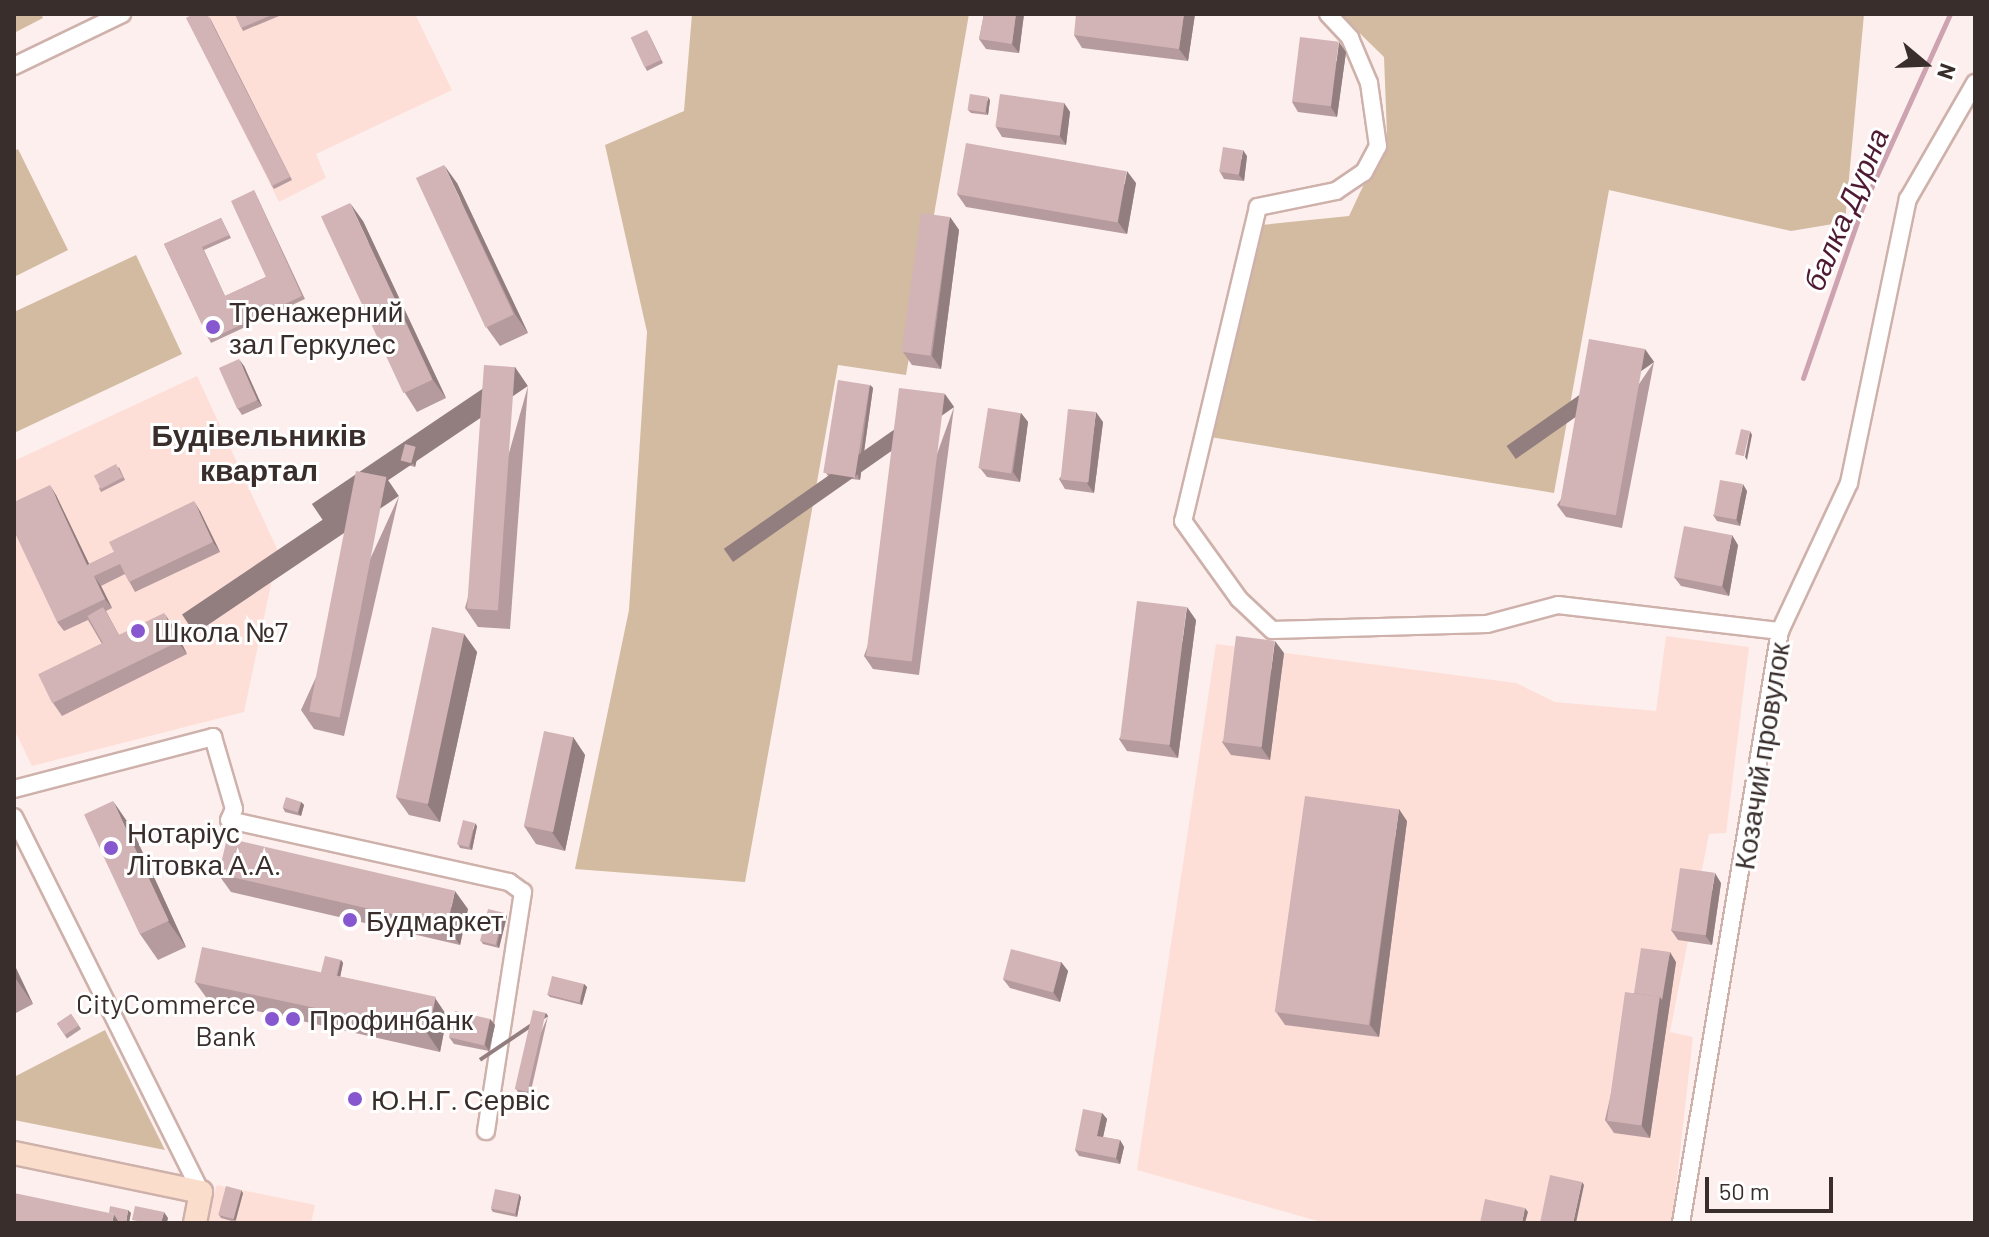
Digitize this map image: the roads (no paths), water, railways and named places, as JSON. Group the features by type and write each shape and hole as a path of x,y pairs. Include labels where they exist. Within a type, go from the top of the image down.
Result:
{"main road":[{"path":"14,1153 201,1192 195,1223"}],"street":[{"path":"14,66 122,14"},
{"path":"1328,14 1350,38 1369,83 1378,146 1364,172 1336,191 1258,207 1183,521 1239,599 1272,630 1487,624 1558,605 1780,631"},
{"name":"Козачий провулок","path":"1681,1223 1780,631 1849,483 1908,199 1975,83"},
{"path":"14,789 213,737 234,809 229,820 509,882 523,892 486,1131"},
{"path":"14,817 201,1192"}],"waterway":[{"name":"балка Дурна","path":"1803,378 1862,208 1950,14"}],"place":[{"name":"Тренажерний зал Геркулес","path":"213,327"},
{"name":"Школа №7","path":"138,631"},
{"name":"Нотаріус Літовка А.А.","path":"111,848"},
{"name":"Будмаркет","path":"350,920"},
{"name":"CityCommerce Bank","path":"272,1019"},
{"name":"Профинбанк","path":"293,1019"},
{"name":"Ю.Н.Г. Сервіс","path":"355,1099"}],"district":[{"name":"Будівельників квартал","path":"259,451"}]}
